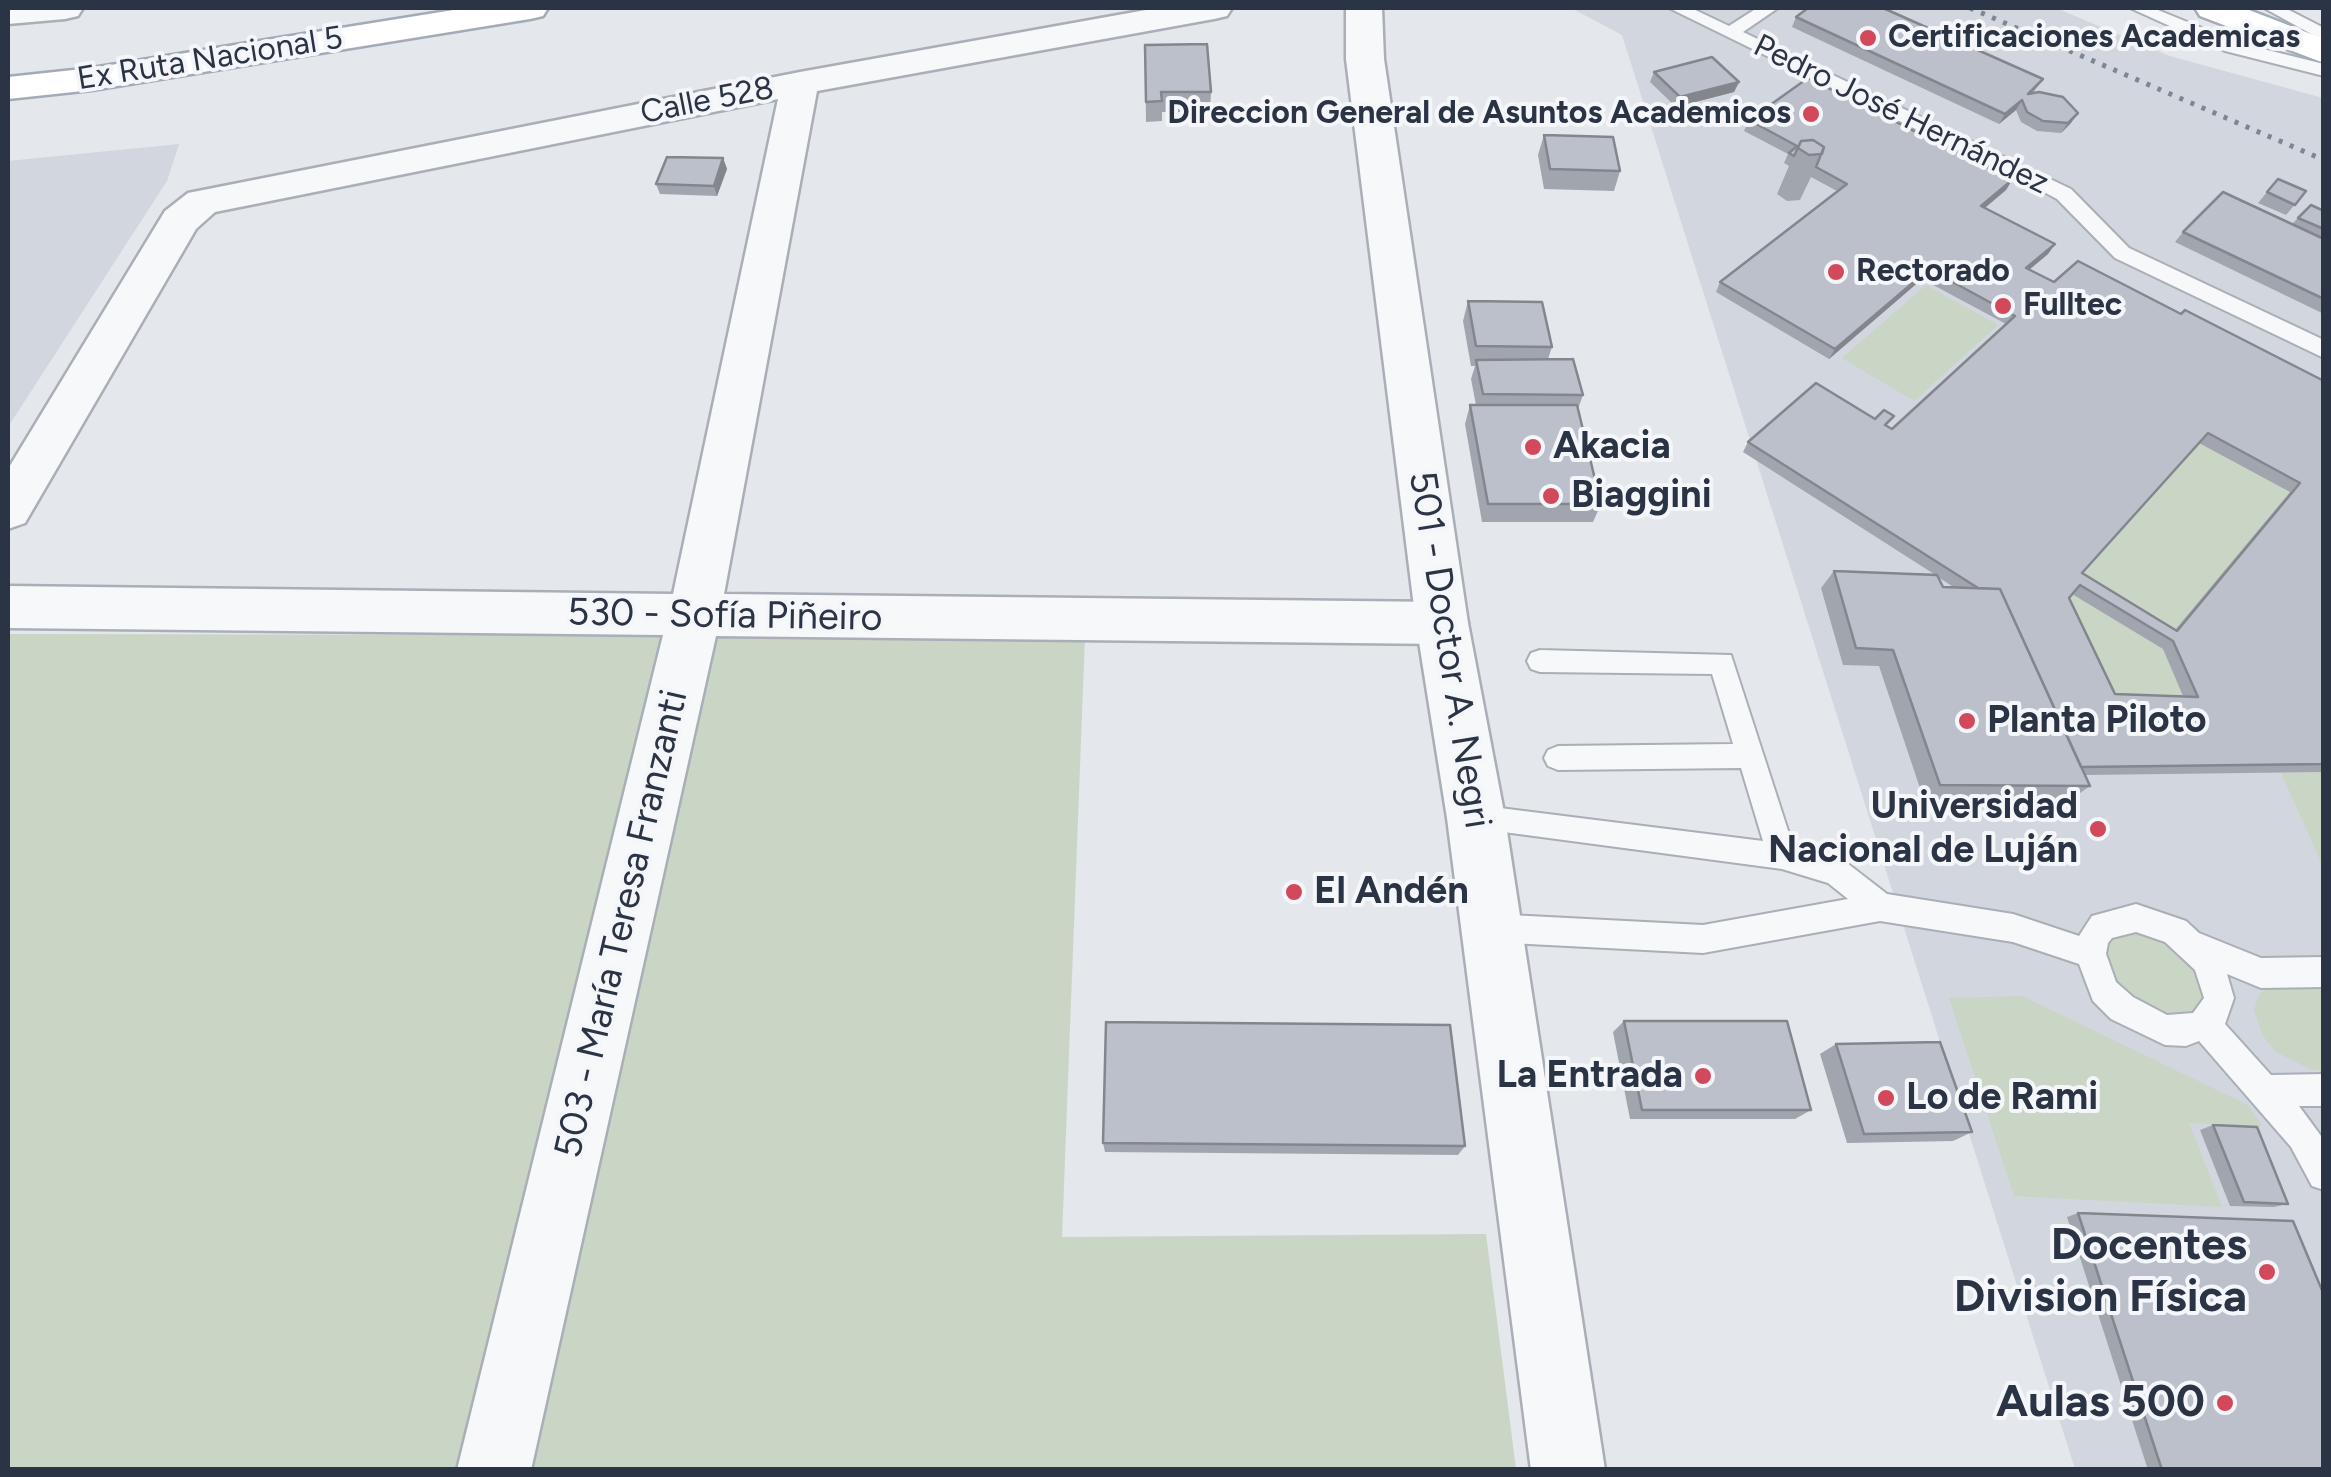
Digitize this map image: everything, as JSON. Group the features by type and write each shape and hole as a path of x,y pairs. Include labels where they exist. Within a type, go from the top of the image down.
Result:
{"main road":[{"name":"Ex Ruta Nacional 5","path":"8,88 92,79 530,8"},
{"path":"2212,8 2324,52"}],"street":[{"path":"8,13 65,8"},
{"name":"Calle 528","path":"8,510 180,220 202,202 800,82 1214,8"},
{"name":"501 - Doctor A. Negri","path":"1364,8 1364,59 1442,623 1476,818 1568,1470"},
{"name":"503 - María Teresa Franzanti","path":"494,1470 694,616 800,82"},
{"name":"530 - Sofía Piñeiro","path":"8,607 1442,623"}],"lane":[{"name":"Pedro José Hernández","path":"1678,8 2051,187 2064,194 2122,253 2324,350"},
{"path":"1730,33 1769,8"},
{"path":"2139,8 2232,47 2324,70"},
{"path":"2273,8 2324,36"},
{"path":"1540,661 1722,664 1782,856"},
{"path":"1558,758 1750,756"},
{"path":"1476,818 1782,856 1838,872 1880,907"},
{"path":"1490,928 1704,938 1880,907 2014,928 2090,954"},
{"path":"2136,918 2175,931 2194,946 2208,962 2219,998 2215,1013 2204,1024 2186,1031 2165,1030 2143,1022 2104,991 2090,954 2094,938 2104,926 2136,918"},
{"path":"2194,946 2261,973 2324,972"},
{"path":"2204,1024 2303,1135 2324,1174"},
{"path":"2264,1091 2324,1090"}],"shaded area":[{"name":"Universidad Nacional de Luján","path":"1571,8 2056,8 2170,56 2323,98 2323,1469 2075,1469 1622,35"},
{"path":"179,144 167,181 8,427 8,161"}],"green space":[{"path":"1926,285 1998,325 1914,401 1842,358"},
{"path":"2199,443 2290,492 2167,640 2073,582"},
{"path":"2072,594 2163,649 2187,705 2105,703 2060,607"},
{"path":"8,634 1085,636 1062,1237 1486,1234 1516,1469 8,1470"},
{"path":"2324,772 2323,866 2281,773"},
{"path":"2145,925 2197,958 2207,1009 2181,1024 2123,1003 2101,939"},
{"path":"2270,987 2323,987 2323,1070 2312,1070 2276,1052 2263,1036 2254,1010 2259,994"},
{"path":"2022,996 2248,1105 2262,1126 2189,1123 2222,1207 2014,1196 1949,998"}],"building":[{"path":"1808,8 1883,8 2043,79 2028,94 2063,97 2078,113 2068,123 2043,121 2027,112 2022,100 2005,114 1796,17"},
{"path":"1207,44 1211,92 1161,92 1162,101 1146,102 1145,45"},
{"path":"1712,57 1739,82 1680,97 1654,72"},
{"path":"1808,78 2012,180 1981,206 2055,244 2026,268 2054,282 2078,261 2324,381 2324,764 2081,767 2000,589 1978,588 1748,442 1816,383 1875,419 1884,410 1894,416 1885,425 1892,429 2015,316 1929,269 1835,349 1720,282 1847,184 1816,167 1824,147 1813,140 1801,141 1794,156 1789,153 1797,146 1749,120","holes":["2208,433 2300,483 2177,631 2082,573","2080,585 2173,641 2198,697 2115,694 2069,598"]},
{"path":"1544,135 1613,137 1620,171 1550,169"},
{"path":"1813,140 1824,147 1822,154 1809,155 1798,148 1801,141"},
{"path":"667,157 723,158 714,186 656,184"},
{"path":"2278,179 2306,191 2295,205 2267,192"},
{"path":"2223,192 2324,239 2324,299 2183,232"},
{"path":"2311,205 2324,211 2324,229 2298,218"},
{"path":"1468,301 1542,302 1552,347 1476,346"},
{"path":"1573,359 1583,395 1483,394 1476,360"},
{"path":"1470,405 1577,405 1601,504 1488,504"},
{"name":"Planta Piloto","path":"1834,571 1937,575 1943,587 2000,589 2090,786 1940,785 1893,650 1856,648"},
{"name":"La Entrada","path":"1624,1021 1787,1021 1811,1110 1642,1110"},
{"path":"1106,1022 1450,1025 1465,1146 1103,1143"},
{"name":"Lo de Rami","path":"1940,1042 1972,1132 1864,1134 1836,1044"},
{"path":"2213,1125 2257,1127 2288,1204 2244,1202"},
{"name":"Aulas 500","path":"2078,1213 2293,1221 2324,1295 2324,1470 2162,1470"}],"railway":[{"path":"1970,8 2324,160"}],"place":[{"name":"Certificaciones Academicas","path":"1868,38"},
{"name":"Direccion General de Asuntos Academicos","path":"1811,114"},
{"name":"Rectorado","path":"1836,272"},
{"name":"Fulltec","path":"2003,306"},
{"name":"Akacia","path":"1533,447"},
{"name":"Biaggini","path":"1551,496"},
{"name":"Planta Piloto","path":"1967,721"},
{"name":"Universidad Nacional de Luján","path":"2098,829"},
{"name":"El Andén","path":"1294,892"},
{"name":"La Entrada","path":"1703,1076"},
{"name":"Lo de Rami","path":"1886,1098"},
{"name":"Docentes Division Física","path":"2267,1272"},
{"name":"Aulas 500","path":"2225,1403"}]}
